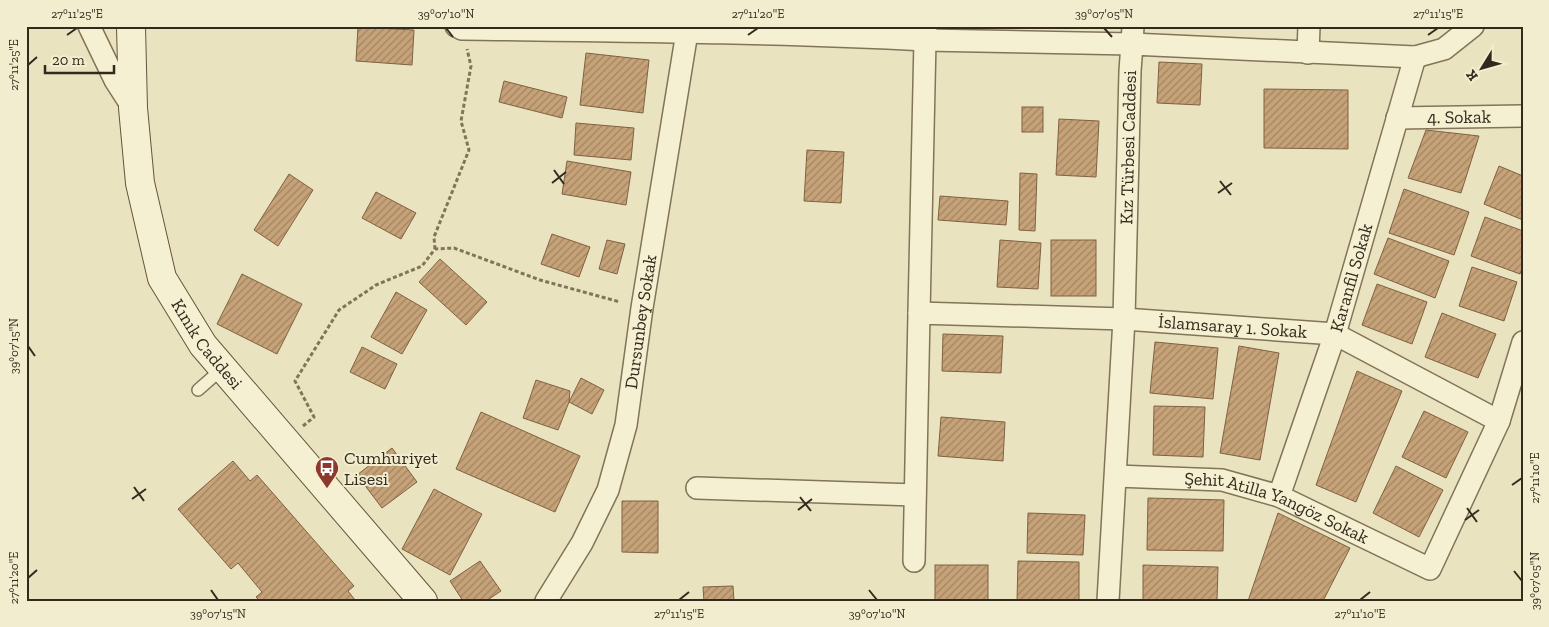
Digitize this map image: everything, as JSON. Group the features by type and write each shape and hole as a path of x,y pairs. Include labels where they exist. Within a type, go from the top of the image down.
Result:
{"main road":[{"name":"Kınık Caddesi","path":"131,26 133,108 140,183 162,278 203,345 423,601"}],"street":[{"path":"89,26 115,80 133,108"},
{"path":"1308,53 1309,26"},
{"name":"Kız Türbesi Caddesi","path":"1108,601 1124,319 1132,35 1308,53 1415,57 1444,49 1473,26"},
{"path":"459,28 1132,35"},
{"name":"Dursunbey Sokak","path":"546,601 582,543 608,490 626,425 642,308 688,29"},
{"path":"914,561 918,313 926,33"},
{"name":"Karanfil Sokak","path":"1279,496 1335,334 1415,57"},
{"name":"4. Sokak","path":"1397,118 1523,116"},
{"name":"İslamsaray 1. Sokak","path":"918,313 1124,319 1335,334 1499,421"},
{"path":"1499,421 1523,342"},
{"name":"Şehit Atilla Yangöz Sokak","path":"1116,476 1222,480 1279,496 1430,569 1499,421"},
{"path":"697,488 915,495"}],"lane":[{"path":"198,390 223,368"}],"path":[{"path":"284,439 314,417 295,381 339,310 376,286 422,266 435,248 434,237 469,150 461,121 470,66 459,28"},
{"path":"435,248 454,248 540,280 642,308"}],"building":[{"path":"358,27 414,30 412,65 356,61"},
{"path":"586,53 649,60 643,113 580,105"},
{"path":"1159,62 1202,64 1200,105 1157,103"},
{"path":"504,81 567,97 562,118 499,102"},
{"path":"1264,89 1348,90 1348,149 1264,148"},
{"path":"1022,107 1043,107 1043,132 1022,132"},
{"path":"1059,119 1099,121 1096,177 1056,175"},
{"path":"576,123 634,128 631,160 574,155"},
{"path":"1426,130 1479,136 1461,193 1408,178"},
{"path":"807,150 844,152 841,203 804,201"},
{"path":"567,161 631,172 626,205 562,194"},
{"path":"1499,166 1523,176 1523,220 1484,204"},
{"path":"1020,173 1037,174 1035,231 1019,230"},
{"path":"289,174 313,190 278,246 254,230"},
{"path":"1404,189 1469,212 1454,255 1389,233"},
{"path":"376,192 416,213 401,239 362,218"},
{"path":"940,196 1008,201 1006,225 938,220"},
{"path":"1485,217 1523,231 1523,266 1520,274 1471,256"},
{"path":"552,234 590,247 579,277 541,264"},
{"path":"1388,238 1449,261 1435,298 1374,274"},
{"path":"607,240 625,244 617,274 599,269"},
{"path":"1000,240 1041,243 1038,289 997,287"},
{"path":"1051,240 1096,240 1096,296 1051,296"},
{"path":"440,259 487,302 466,325 419,282"},
{"path":"1472,267 1517,282 1504,321 1459,306"},
{"path":"242,274 302,304 277,354 217,324"},
{"path":"1377,284 1427,302 1412,344 1362,325"},
{"path":"396,292 427,310 402,354 371,337"},
{"path":"1442,313 1496,334 1478,378 1425,357"},
{"path":"943,334 1003,336 1001,373 942,371"},
{"path":"1155,342 1218,348 1213,399 1150,393"},
{"path":"1239,346 1279,353 1260,460 1220,453"},
{"path":"362,347 397,364 385,389 350,372"},
{"path":"1357,371 1402,391 1356,502 1316,485"},
{"path":"581,378 604,390 592,414 569,402"},
{"path":"536,380 570,391 569,402 558,430 523,418"},
{"path":"1154,406 1205,407 1203,457 1153,455"},
{"path":"1424,411 1468,432 1446,478 1402,457"},
{"path":"481,412 580,456 555,512 456,469"},
{"path":"941,417 1005,422 1003,461 938,456"},
{"path":"392,448 417,482 382,508 357,475"},
{"path":"233,461 250,481 257,475 354,586 348,591 355,600 260,601 256,597 262,592 238,563 231,569 178,509"},
{"path":"1396,466 1443,490 1419,537 1373,513"},
{"path":"434,489 482,514 450,575 402,549"},
{"path":"1148,498 1224,500 1223,551 1147,550"},
{"path":"622,501 658,501 658,553 622,552"},
{"path":"1028,513 1085,515 1083,555 1027,553"},
{"path":"1278,513 1350,548 1323,601 1248,601"},
{"path":"480,561 501,591 486,601 463,601 450,581"},
{"path":"1018,561 1079,562 1079,601 1017,601"},
{"path":"935,565 988,565 988,601 935,601"},
{"path":"1143,565 1218,567 1217,601 1143,601"},
{"path":"733,586 734,601 704,601 703,587"}],"place":[{"name":"Cumhuriyet Lisesi","path":"327,489"}]}
